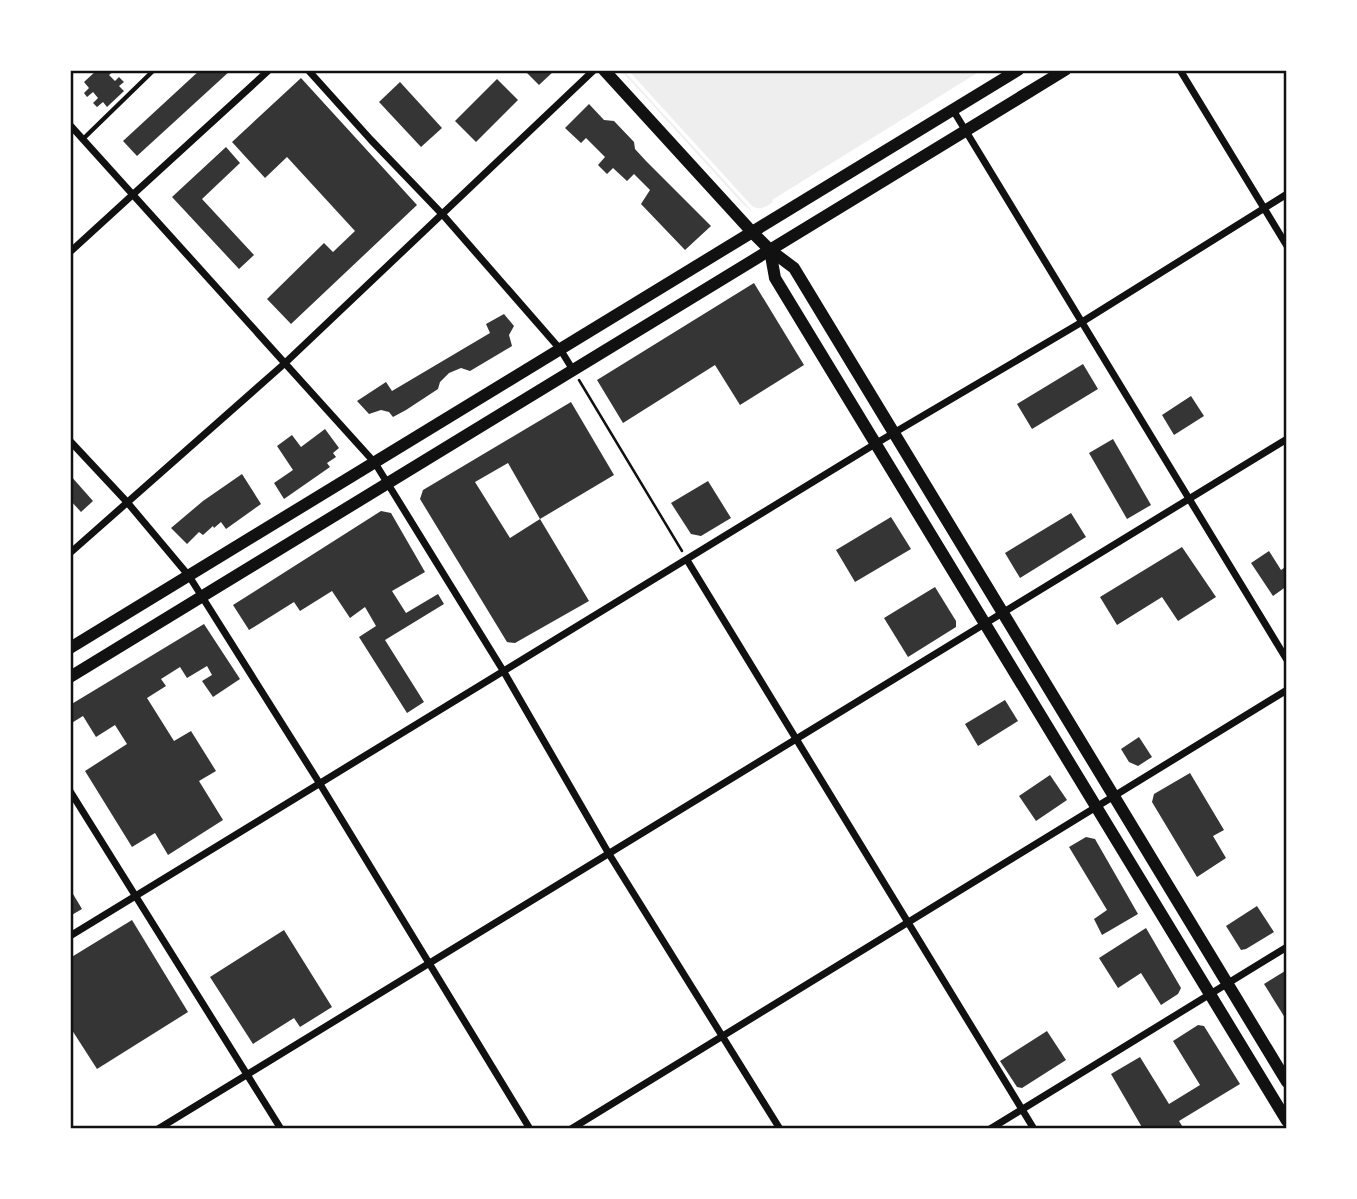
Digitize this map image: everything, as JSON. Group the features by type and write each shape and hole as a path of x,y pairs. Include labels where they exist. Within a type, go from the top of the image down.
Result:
{"main road":[{"path":"604,70 752,232 794,268 1287,1082"},
{"path":"70,649 1018,70"},
{"path":"70,677 1065,70"},
{"path":"770,250 775,278 1287,1121"}],"street":[{"path":"70,252 269,70"},
{"path":"308,70 443,215 560,349 573,370"},
{"path":"70,553 284,364 594,70"},
{"path":"1180,70 1287,246"},
{"path":"953,110 1287,660"},
{"path":"70,125 375,463 504,672 609,853 780,1129"},
{"path":"70,936 875,444 1082,322 1287,194"},
{"path":"158,1129 1287,439"},
{"path":"70,441 127,502 189,576 320,784 530,1129"},
{"path":"687,560 1034,1129"},
{"path":"571,1129 1287,690"},
{"path":"70,790 281,1129"},
{"path":"990,1129 1287,947"}],"lane":[{"path":"83,139 154,70"}],"path":[{"path":"573,370 687,560"}],"shaded area":[{"path":"623,70 753,212 743,204"},
{"path":"628,70 982,70 760,208 752,206"}],"building":[{"path":"97,70 115,70 109,75 115,81 119,77 124,82 119,86 124,91 107,107 103,102 97,107 93,103 98,98 93,92 87,97 84,93 89,88 84,82"},
{"path":"200,70 231,70 137,156 123,141"},
{"path":"524,70 555,70 539,85"},
{"path":"301,78 417,205 291,324 267,299 324,243 333,252 355,231 287,157 265,178 232,142"},
{"path":"497,79 518,100 476,142 455,121"},
{"path":"400,82 442,128 421,147 379,102"},
{"path":"589,104 604,120 614,121 634,142 635,149 646,161 711,226 685,250 641,204 650,190 634,174 627,181 613,168 607,174 598,165 605,157 586,138 581,143 565,128"},
{"path":"226,147 240,163 202,199 254,255 239,269 172,197"},
{"path":"754,283 804,365 740,405 715,365 623,423 597,380"},
{"path":"504,314 514,326 509,335 512,346 470,371 461,368 449,373 440,382 438,389 406,410 393,417 389,412 381,410 369,414 357,401 386,382 392,391 490,333 486,324"},
{"path":"1083,364 1098,389 1032,429 1017,404"},
{"path":"1191,396 1204,416 1174,435 1162,415"},
{"path":"571,402 614,475 540,519 589,601 515,643 507,642 420,499 423,490","holes":["508,463 540,519 510,538 475,482"]},
{"path":"325,429 339,448 333,453 336,457 327,463 330,467 284,499 274,483 293,470 277,446 292,435 301,447"},
{"path":"1113,439 1151,505 1127,519 1089,453"},
{"path":"242,474 261,504 226,529 221,522 203,535 199,532 187,544 171,528 203,501"},
{"path":"70,475 93,501 81,512 70,500"},
{"path":"708,481 731,518 701,536 691,534 671,503"},
{"path":"381,511 391,513 425,572 392,591 406,613 438,594 444,604 385,640 424,702 407,713 359,637 376,626 365,607 350,618 332,591 300,611 294,602 249,630 233,605"},
{"path":"1071,513 1086,537 1020,578 1005,553"},
{"path":"891,517 911,549 855,582 836,550"},
{"path":"1182,547 1216,597 1178,621 1162,597 1117,625 1100,597"},
{"path":"1269,551 1281,570 1287,566 1287,586 1273,596 1251,563"},
{"path":"935,587 956,621 956,627 908,657 884,618"},
{"path":"204,624 240,679 213,697 202,681 212,675 207,666 187,678 180,667 161,679 166,686 147,698 174,741 191,731 216,771 199,781 223,820 168,855 155,833 132,847 85,771 127,744 115,725 96,737 83,716 70,724 70,705"},
{"path":"1005,700 1018,721 978,746 965,724"},
{"path":"1139,737 1152,757 1138,766 1129,762 1121,749"},
{"path":"1190,773 1224,830 1213,836 1226,858 1197,877 1152,802 1154,794"},
{"path":"1050,775 1067,800 1036,821 1019,796"},
{"path":"1086,837 1095,839 1138,914 1102,935 1094,919 1107,910 1069,847"},
{"path":"70,889 82,909 70,916"},
{"path":"1257,906 1274,932 1241,950 1226,926"},
{"path":"132,920 188,1012 97,1069 70,1027 70,958"},
{"path":"1146,928 1181,988 1178,994 1161,1005 1141,973 1118,988 1099,958"},
{"path":"284,930 332,1007 300,1027 294,1018 253,1044 210,977"},
{"path":"1285,971 1287,974 1287,1021 1264,984"},
{"path":"1198,1025 1204,1026 1240,1084 1179,1121 1184,1129 1143,1129 1111,1074 1140,1057 1169,1104 1200,1085 1173,1041"},
{"path":"1047,1031 1066,1060 1022,1088 1017,1087 1000,1061"}]}
